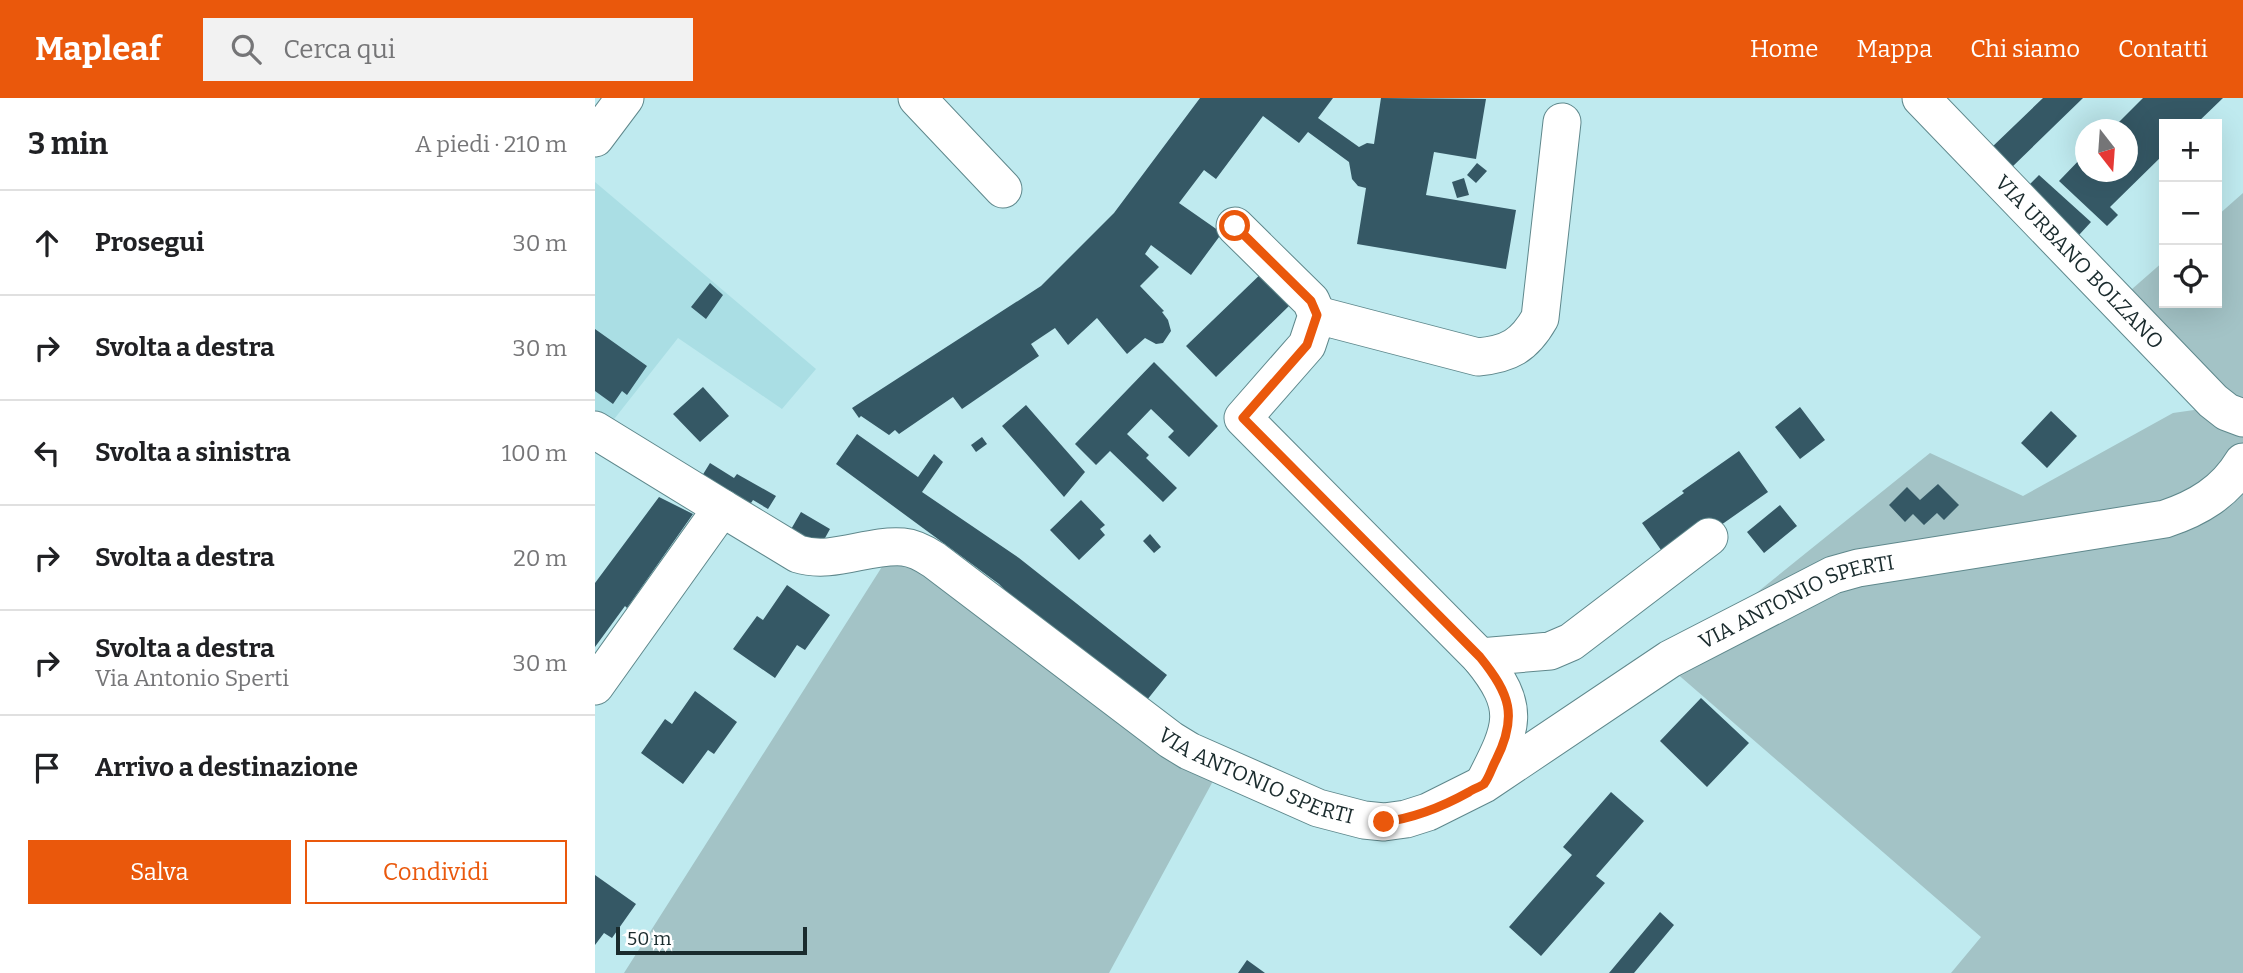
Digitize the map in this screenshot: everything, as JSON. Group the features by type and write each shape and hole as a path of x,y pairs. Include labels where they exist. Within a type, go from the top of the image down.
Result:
{"street":[{"path":"595,138 625,98"},
{"path":"917,98 1003,189"},
{"name":"VIA URBANO BOLZANO","path":"1920,98 2213,401 2227,412 2243,418"},
{"path":"1317,315 1478,357 1496,356 1514,349 1531,335 1540,318 1562,122"},
{"path":"1235,226 1311,301 1317,315 1307,345 1243,418 1480,657 1501,686 1509,715 1504,742 1484,784"},
{"name":"VIA ANTONIO SPERTI","path":"595,430 798,554 811,558 904,547 919,551 1189,751 1318,808 1364,820 1384,822 1428,812 1484,784 1670,659 1833,575 1858,568 2165,519 2189,511 2214,495 2230,481 2243,462"},
{"path":"595,686 722,508"},
{"path":"1480,657 1550,651 1571,642 1709,537"}],"shaded area":[{"path":"595,182 816,369 782,409 678,338 600,437 595,434"},
{"path":"2243,193 2243,973 1951,973 1981,937 1667,665 1930,453 2023,496 2173,413 2208,408 2107,311 2159,265 2159,308 2222,308 2222,212"},
{"path":"916,559 1219,770 1109,973 624,973 885,562"}],"building":[{"path":"1200,98 1333,98 1318,118 1359,147 1367,143 1374,144 1381,98 1486,99 1476,159 1434,152 1426,195 1516,210 1506,269 1357,244 1366,188 1358,186 1352,179 1349,162 1308,132 1299,143 1263,116 1216,179 1204,170 1179,203 1222,233 1191,275 1151,245 1145,254 1159,267 1140,286 1164,311 1162,312 1168,320 1171,331 1163,343 1156,344 1145,338 1127,354 1097,318 1068,345 1055,328 1031,344 1039,356 962,409 953,397 899,434 895,430 889,435 861,416 859,418 852,408 1041,286 1114,213"},
{"path":"2043,98 2083,98 2011,168 1991,148"},
{"path":"2143,98 2223,98 2201,119 2159,119 2159,159 2138,180 2138,119 2122,119"},
{"path":"1477,163 1487,171 1476,183 1467,175"},
{"path":"2075,164 2075,182 2135,182 2110,207 2118,215 2107,226 2059,181"},
{"path":"2039,175 2091,222 2079,235 2027,187"},
{"path":"1464,178 1469,195 1457,198 1452,182"},
{"path":"1267,268 1291,304 1216,377 1186,346"},
{"path":"710,283 723,295 706,319 691,307"},
{"path":"595,329 647,366 627,395 622,391 613,404 595,391"},
{"path":"1154,362 1218,426 1189,457 1168,437 1174,431 1151,409 1127,434 1149,455 1146,458 1177,488 1163,502 1110,451 1096,465 1075,444"},
{"path":"703,387 729,416 700,442 673,414"},
{"path":"1026,405 1085,472 1064,497 1002,426"},
{"path":"1800,407 1825,440 1800,459 1775,427"},
{"path":"2051,411 2077,436 2047,468 2021,443"},
{"path":"857,434 918,477 934,454 943,462 922,492 1019,558 1167,675 1143,705 1028,614 999,584 836,464"},
{"path":"982,437 987,444 976,452 971,445"},
{"path":"1739,451 1768,492 1711,532 1666,557 1642,523"},
{"path":"710,463 734,478 737,474 776,496 768,509 753,500 749,506 702,476"},
{"path":"1938,484 1959,505 1944,520 1937,513 1924,525 1913,514 1905,522 1889,505 1907,487 1920,500"},
{"path":"659,497 693,514 627,608 625,606 595,647 595,583"},
{"path":"1081,500 1105,525 1100,529 1105,535 1079,560 1050,530"},
{"path":"1780,505 1797,526 1764,553 1747,532"},
{"path":"801,512 830,529 825,538 816,542 790,531"},
{"path":"1150,534 1161,547 1154,553 1143,541"},
{"path":"787,585 830,615 805,650 797,645 775,678 733,649 757,616 763,620"},
{"path":"695,691 737,722 714,754 708,750 683,784 641,753 665,719 672,724"},
{"path":"1701,698 1749,743 1707,787 1660,741"},
{"path":"1611,792 1644,821 1596,876 1605,883 1541,956 1509,927 1572,855 1563,847"},
{"path":"595,875 636,904 612,938 604,933 595,945"},
{"path":"1660,912 1674,925 1634,973 1609,973"},
{"path":"1247,960 1265,973 1238,973"}],"route":[{"path":"1235,226 1311,301 1317,315 1307,345 1243,418 1480,657 1501,686 1507,701 1508,729 1484,784 1428,812 1384,822"}]}
